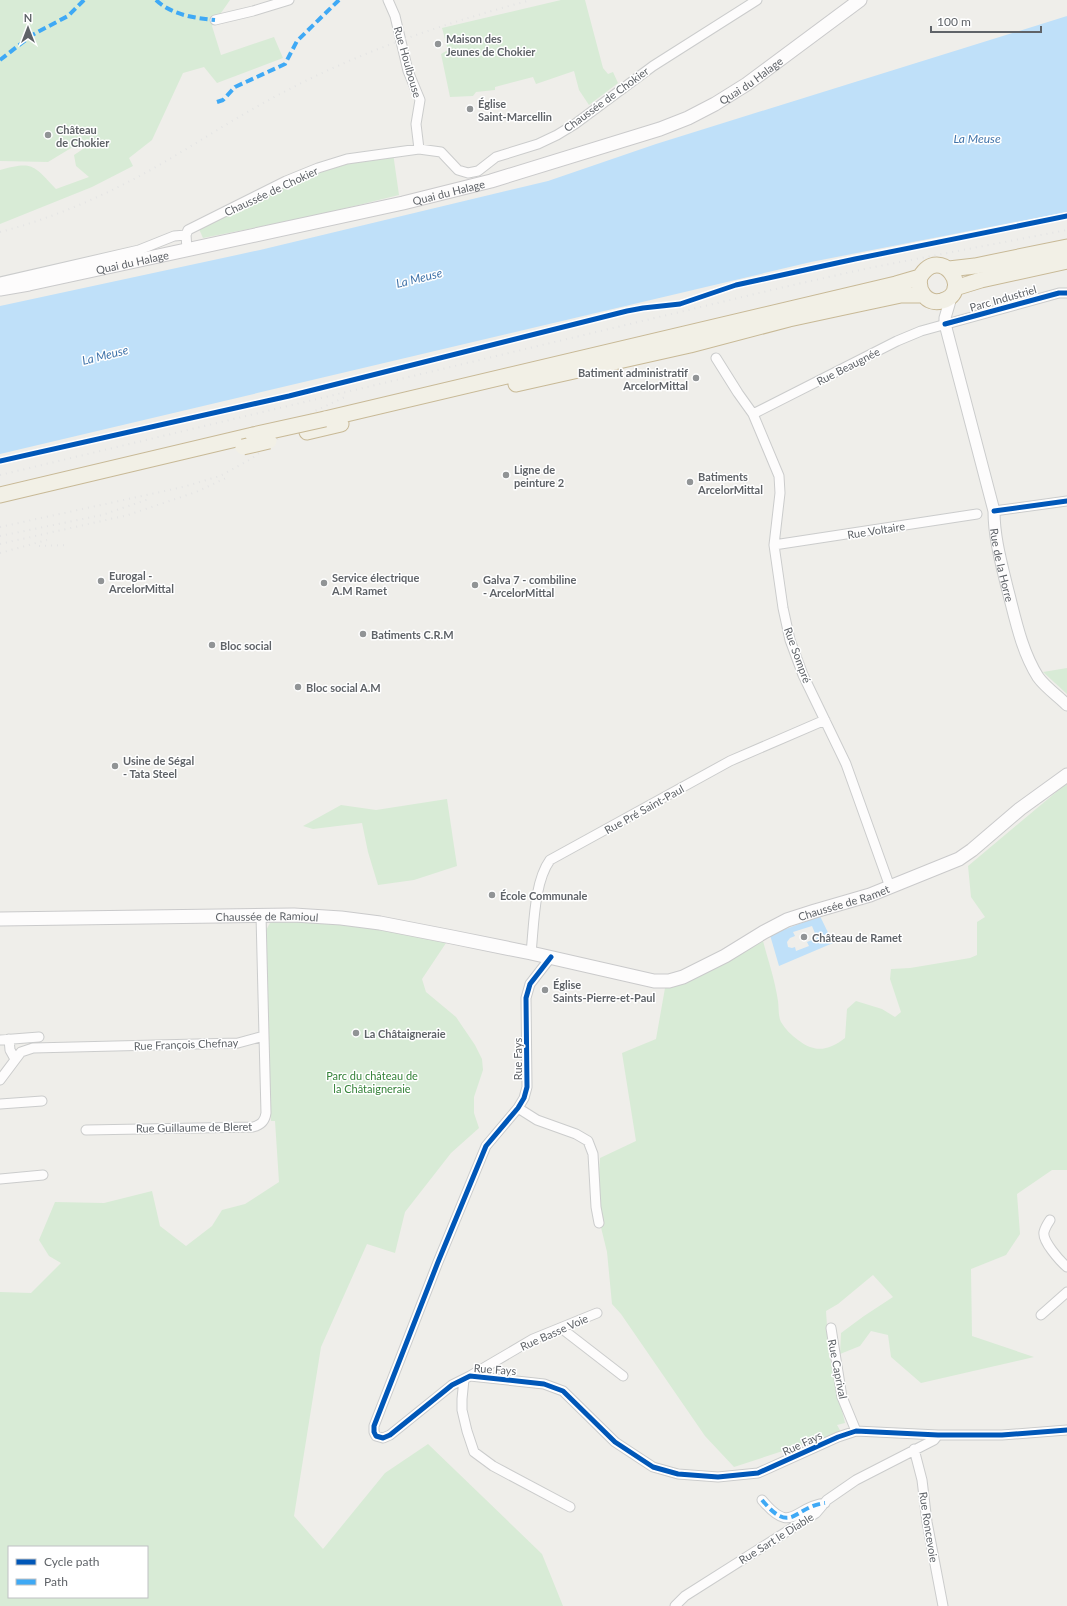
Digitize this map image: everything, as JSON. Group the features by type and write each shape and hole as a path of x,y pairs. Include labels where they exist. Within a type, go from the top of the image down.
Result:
{"highway":[{"path":"949,270 976,266 1067,247"},
{"path":"0,504 307,432 690,345 789,319 901,295 941,301 947,299 953,291 981,280 1067,261"},
{"path":"927,298 919,283 923,272 932,266 944,266 949,270 954,278 953,291"},
{"path":"0,495 920,277"}],"main road":[{"name":"Quai du Halage","path":"0,289 37,283 403,204 491,181 660,129 688,118 715,104 746,84 860,0"},
{"name":"Chaussée de Ramet","path":"551,957 654,981 675,980 713,963 787,920 863,898 947,864 967,854 1014,813 1067,775"},
{"name":"Chaussée de Ramioul","path":"0,919 306,915 366,921 531,953"},
{"path":"531,953 551,957"}],"street":[{"path":"215,20 289,0"},
{"name":"Rue Houlbouse","path":"388,0 395,16 408,71 420,100 416,124 419,149"},
{"name":"Chaussée de Chokier","path":"0,282 139,250 174,236 186,235 188,230 286,181 318,168 347,159 419,149 441,152 458,170 468,173 478,171 496,157 538,144 575,124 653,66 757,0"},
{"path":"186,235 187,250"},
{"path":"945,321 953,291"},
{"name":"Parc Industriel","path":"945,321 1059,293 1067,293"},
{"path":"927,298 945,321"},
{"name":"Rue Beaugnée","path":"753,414 897,341 945,321"},
{"name":"Rue de la Horre","path":"945,321 994,511 994,525 1001,562 1020,638 1029,660 1039,678 1067,705"},
{"name":"Rue Sompré","path":"716,358 753,414 779,476 780,493 774,545 783,608 790,640 803,675 846,764 890,887"},
{"path":"994,511 1067,501"},
{"name":"Rue Voltaire","path":"774,545 977,514"},
{"name":"Rue Pré Saint-Paul","path":"531,953 539,883 544,869 550,860 730,761 826,720"},
{"path":"261,915 264,1036"},
{"name":"Rue Fays","path":"551,957 530,984 526,998 527,1087 524,1098 518,1108 486,1146 438,1262 389,1391 374,1426 376,1436 383,1438 390,1435 452,1385 467,1378 544,1384 563,1391 615,1442 653,1468 678,1474 718,1477 758,1474 838,1437 856,1431 938,1435 1002,1435 1067,1430"},
{"name":"Rue François Chefnay","path":"0,1080 21,1052 33,1048 238,1043 264,1036"},
{"name":"Rue Guillaume de Bleret","path":"86,1130 247,1127 260,1125 264,1121 266,1113 264,1036"},
{"path":"15,1059 4,1039 39,1037"},
{"path":"0,1104 42,1101"},
{"path":"518,1108 537,1120 576,1134 588,1141 593,1154 596,1207 600,1223"},
{"path":"0,1179 43,1175"},
{"path":"1050,1220 1044,1234 1054,1254 1067,1267"},
{"path":"1040,1315 1067,1292"},
{"name":"Rue Basse Voie","path":"467,1378 533,1339 597,1313"},
{"path":"561,1328 623,1376"},
{"name":"Rue Caprival","path":"831,1328 842,1397 856,1431"},
{"name":"Rue Fays","path":"467,1378 462,1399 462,1410 474,1452 493,1466 570,1507"},
{"name":"Rue Sart le Diable","path":"675,1606 684,1596 816,1513 825,1502 856,1480 934,1440 938,1435"},
{"name":"Rue Roncevoie","path":"914,1449 922,1480 927,1522 943,1606"},
{"path":"762,1500 771,1511 780,1518 791,1518 819,1503 825,1502"}],"green space":[{"path":"0,0 230,0 212,26 221,55 274,37 283,58 217,83 204,67 183,73 152,140 129,158 133,166 92,187 0,224 0,170 19,166 32,167 56,189 89,177 76,166 74,155 83,149 81,142 48,162 0,161"},
{"path":"561,0 585,0 603,68 608,74 613,72 618,83 589,105 579,90 574,71 536,84 533,77 495,87 495,90 476,92 473,96 450,97 441,54 448,50 442,28"},
{"path":"393,153 399,195 318,215 203,238 199,229 258,198 334,163"},
{"path":"1067,668 1067,694 1043,672"},
{"path":"1067,783 1067,1170 1052,1170 1017,1194 1020,1234 1006,1255 971,1269 972,1336 1034,1357 921,1383 891,1357 888,1335 871,1331 860,1346 840,1354 841,1333 893,1297 873,1275 838,1304 826,1311 829,1355 845,1423 837,1425 841,1432 734,1467 705,1436 621,1314 612,1304 607,1252 596,1207 600,1158 636,1141 622,1053 656,1039 665,988 684,982 761,940 763,941 777,993 780,1020 784,1027 795,1038 804,1044 816,1049 822,1049 833,1046 845,1038 847,1009 856,1001 882,1009 895,1017 901,1012 890,979 891,969 910,968 970,958 977,955 977,922 985,917 971,897 968,866"},
{"path":"447,799 457,866 414,880 378,885 368,852 362,823 313,829 303,826 341,805 376,810"},
{"name":"Parc du château de la Châtaigneraie","path":"279,919 337,921 448,940 422,979 426,992 456,1017 475,1045 482,1059 483,1070 474,1097 474,1113 479,1128 451,1153 405,1212 395,1253 367,1244 321,1347 294,1516 323,1549 385,1473 428,1444 542,1554 563,1606 0,1606 0,1292 31,1293 61,1263 49,1256 39,1240 55,1202 104,1203 152,1191 160,1226 186,1246 212,1226 222,1210 245,1204 279,1182 275,1121 271,1121 265,932 270,923"}],"water":[{"name":"La Meuse","path":"1067,16 1067,212 811,262 0,454 0,306 260,250 548,181 656,144"},
{"path":"820,916 833,943 779,966 770,935","holes":["812,926 817,938 807,942 809,946 796,951 795,947 788,947 787,942 790,938 795,936 793,932"]}],"railway":[{"path":"0,232 51,216 116,188 149,171 267,101 299,84 363,55 396,42 462,20 531,0"},
{"path":"0,475 784,287 869,268 1067,230"},
{"path":"0,527 183,487 220,476 251,459 315,411 345,397"},
{"path":"0,544 128,515 196,492 226,478"},
{"path":"0,536 102,515 149,499"},
{"path":"0,553 47,540"},
{"path":"39,546 69,545"}],"marked path":[{"path":"0,60 32,35 68,16 84,0"},
{"path":"156,0 169,9 184,15 215,20"},
{"path":"217,102 223,100 235,87 285,64 297,41 339,0"},
{"path":"762,1500 772,1511 787,1518 814,1505 825,1503"}],"cycle path":[{"path":"0,461 289,396 627,311 680,304 736,285 1067,216"},
{"path":"945,324 1059,293 1067,293"},
{"path":"994,511 1067,501"},
{"path":"551,957 530,984 526,998 527,1087 524,1098 518,1108 486,1146 438,1262 374,1426 376,1436 383,1438 390,1435 452,1385 470,1376 544,1384 563,1391 615,1442 653,1467 678,1474 718,1477 758,1473 838,1437 856,1431 938,1435 1002,1435 1067,1430"}],"place":[{"name":"Maison des Jeunes de Chokier","path":"438,44"},
{"name":"Église Saint-Marcellin","path":"470,109"},
{"name":"Château de Chokier","path":"48,135"},
{"name":"Batiment administratif ArcelorMittal","path":"696,378"},
{"name":"Ligne de peinture 2","path":"506,475"},
{"name":"Batiments ArcelorMittal","path":"690,482"},
{"name":"Eurogal - ArcelorMittal","path":"101,581"},
{"name":"Service électrique A.M Ramet","path":"324,583"},
{"name":"Galva 7 - combiline - ArcelorMittal","path":"475,585"},
{"name":"Batiments C.R.M","path":"363,634"},
{"name":"Bloc social","path":"212,645"},
{"name":"Bloc social A.M","path":"298,687"},
{"name":"Usine de Ségal - Tata Steel","path":"115,766"},
{"name":"École Communale","path":"492,895"},
{"name":"Château de Ramet","path":"804,937"},
{"name":"Église Saints-Pierre-et-Paul","path":"545,990"},
{"name":"La Châtaigneraie","path":"356,1033"}]}
